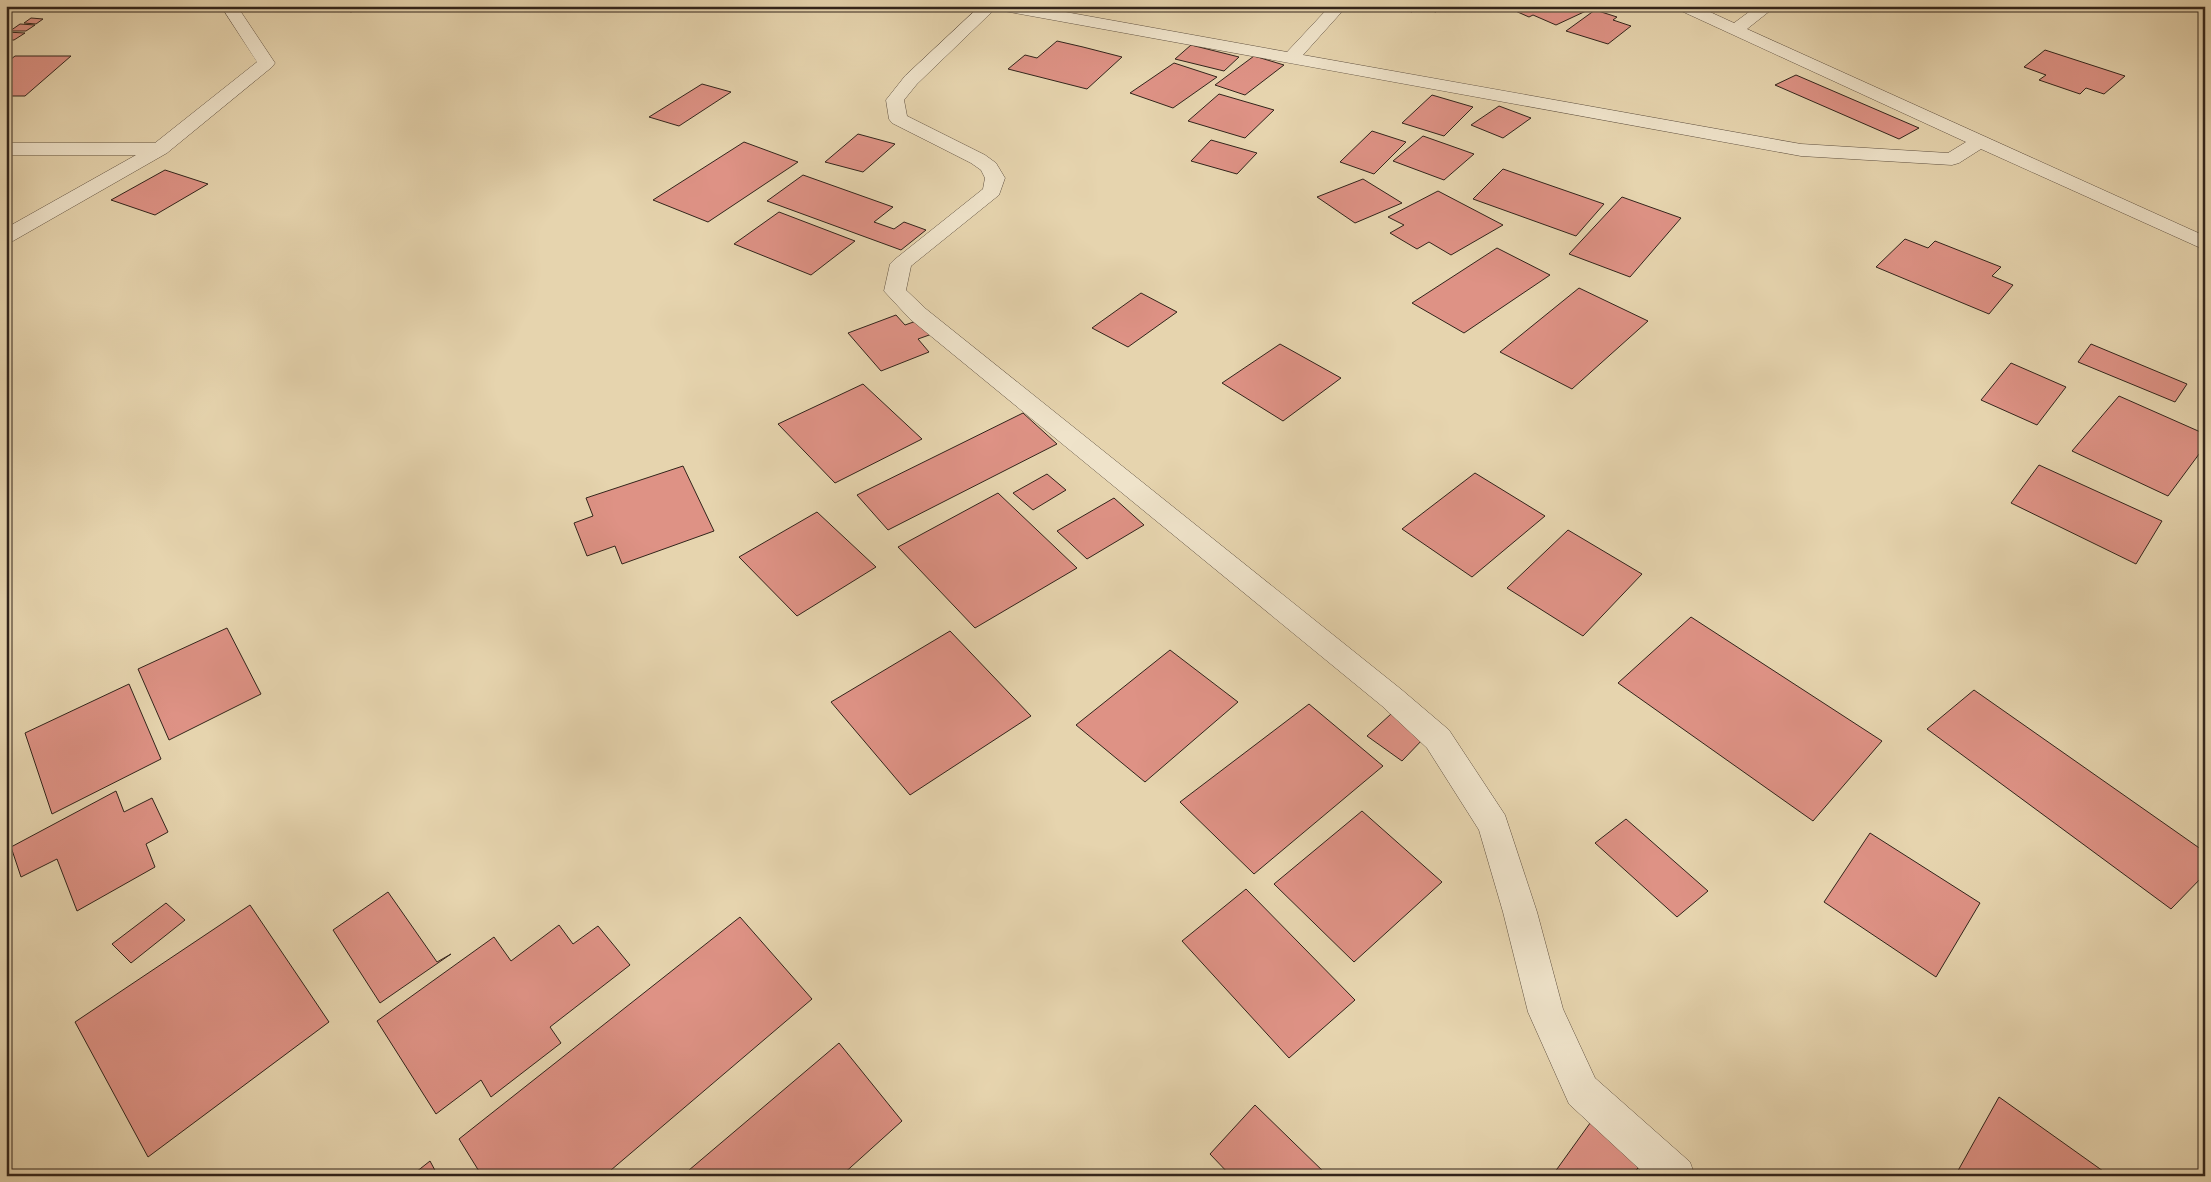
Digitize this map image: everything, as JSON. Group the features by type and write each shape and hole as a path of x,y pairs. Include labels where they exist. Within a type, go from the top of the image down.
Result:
{"street":[{"path":"6,238 160,149 266,63 229,6"},
{"path":"990,6 911,80 895,100 898,120 978,159 989,166 995,178 992,191 901,264 895,291 926,320 1392,698 1438,740 1494,825 1520,912 1546,1012 1582,1091 1676,1176"},
{"path":"1004,6 1801,150 1952,159 1982,141"},
{"path":"1292,57 1339,6"},
{"path":"1683,6 2205,244"},
{"path":"1735,30 1768,6"},
{"path":"6,149 160,149"}],"building":[{"path":"333,6 365,6 351,12"},
{"path":"411,6 437,6 427,11"},
{"path":"1392,6 1440,6 1436,12 1415,7 1412,12"},
{"path":"1504,6 1575,6 1586,11 1556,25 1533,15 1529,17"},
{"path":"1595,10 1617,17 1613,20 1631,26 1608,44 1566,31"},
{"path":"31,18 43,19 36,24 24,23"},
{"path":"20,24 35,25 26,31 10,31"},
{"path":"6,32 25,33 14,40 6,40"},
{"path":"1057,41 1122,57 1087,89 1008,69 1025,55 1037,58"},
{"path":"1191,45 1239,57 1224,71 1175,59"},
{"path":"2045,50 2125,76 2104,94 2086,88 2080,94 2039,80 2046,75 2024,67"},
{"path":"15,56 71,56 25,96 6,96 6,63"},
{"path":"1254,56 1284,65 1245,95 1215,85"},
{"path":"1174,63 1217,77 1173,108 1130,93"},
{"path":"1796,75 1919,128 1899,139 1775,85"},
{"path":"702,84 731,92 679,126 649,117"},
{"path":"1219,94 1274,110 1245,138 1188,121"},
{"path":"1432,95 1473,107 1444,136 1402,123"},
{"path":"1499,106 1531,118 1503,138 1471,125"},
{"path":"1372,131 1406,142 1374,174 1340,162"},
{"path":"858,134 895,144 863,172 825,162"},
{"path":"1423,136 1474,154 1444,180 1393,161"},
{"path":"1211,140 1257,153 1237,174 1191,161"},
{"path":"744,142 798,162 708,222 653,200"},
{"path":"1503,169 1604,204 1576,236 1473,199"},
{"path":"165,170 208,184 155,215 111,200"},
{"path":"803,175 893,207 874,222 894,229 904,222 926,230 901,250 767,201"},
{"path":"1363,179 1402,203 1355,223 1317,197"},
{"path":"1438,191 1503,225 1451,255 1429,242 1417,249 1390,233 1404,225 1388,217"},
{"path":"1622,197 1681,218 1630,277 1569,254"},
{"path":"779,212 855,241 811,275 734,244"},
{"path":"1905,239 1928,248 1935,241 2001,267 1992,276 2013,285 1989,314 1876,267"},
{"path":"1497,248 1550,275 1464,333 1412,303"},
{"path":"1579,288 1648,321 1572,389 1500,352"},
{"path":"1141,293 1177,312 1128,347 1092,328"},
{"path":"896,315 905,325 919,320 932,334 918,339 929,352 881,371 848,333"},
{"path":"1280,344 1341,378 1283,421 1222,383"},
{"path":"2091,344 2187,384 2175,402 2078,362"},
{"path":"2011,363 2066,387 2037,425 1981,400"},
{"path":"863,384 922,439 835,483 778,424"},
{"path":"2119,396 2205,434 2205,446 2168,496 2072,451"},
{"path":"1023,413 1057,444 888,530 857,495"},
{"path":"2039,465 2162,521 2136,564 2011,503"},
{"path":"683,466 714,531 622,564 615,546 587,556 574,523 593,516 586,498"},
{"path":"1475,473 1545,516 1472,577 1402,529"},
{"path":"1047,474 1066,490 1033,510 1013,493"},
{"path":"998,493 1077,568 975,628 898,547"},
{"path":"1114,498 1144,525 1087,559 1057,531"},
{"path":"817,512 876,567 797,616 739,557"},
{"path":"1568,530 1642,574 1583,636 1507,588"},
{"path":"1691,617 1882,741 1813,821 1618,683"},
{"path":"227,628 261,694 169,740 138,669"},
{"path":"950,631 1031,716 910,795 831,702"},
{"path":"1170,650 1238,702 1145,782 1076,725"},
{"path":"129,684 161,759 52,814 25,733"},
{"path":"1974,690 2205,852 2205,874 2171,909 1927,729"},
{"path":"1309,704 1383,766 1254,874 1180,802"},
{"path":"1391,714 1424,738 1402,761 1367,736"},
{"path":"116,791 124,812 152,798 168,832 146,844 155,867 77,911 57,859 21,877 11,847"},
{"path":"1362,811 1442,882 1354,962 1274,884"},
{"path":"1626,819 1708,891 1677,917 1595,843"},
{"path":"1870,833 1980,903 1936,977 1824,902"},
{"path":"1246,889 1355,1000 1289,1058 1182,941"},
{"path":"388,892 437,962 451,954 380,1003 333,930"},
{"path":"166,903 185,920 131,963 112,944"},
{"path":"250,905 329,1022 148,1157 75,1022"},
{"path":"740,917 812,999 604,1176 482,1176 459,1139"},
{"path":"559,925 573,944 598,926 630,965 550,1027 561,1043 491,1097 481,1080 436,1114 377,1021 494,937 511,961"},
{"path":"839,1043 902,1121 841,1176 682,1176"},
{"path":"1999,1097 2110,1176 1955,1176"},
{"path":"1255,1105 1328,1176 1231,1176 1210,1154"},
{"path":"1593,1119 1643,1161 1632,1176 1552,1176"},
{"path":"430,1161 438,1176 411,1176"}]}
